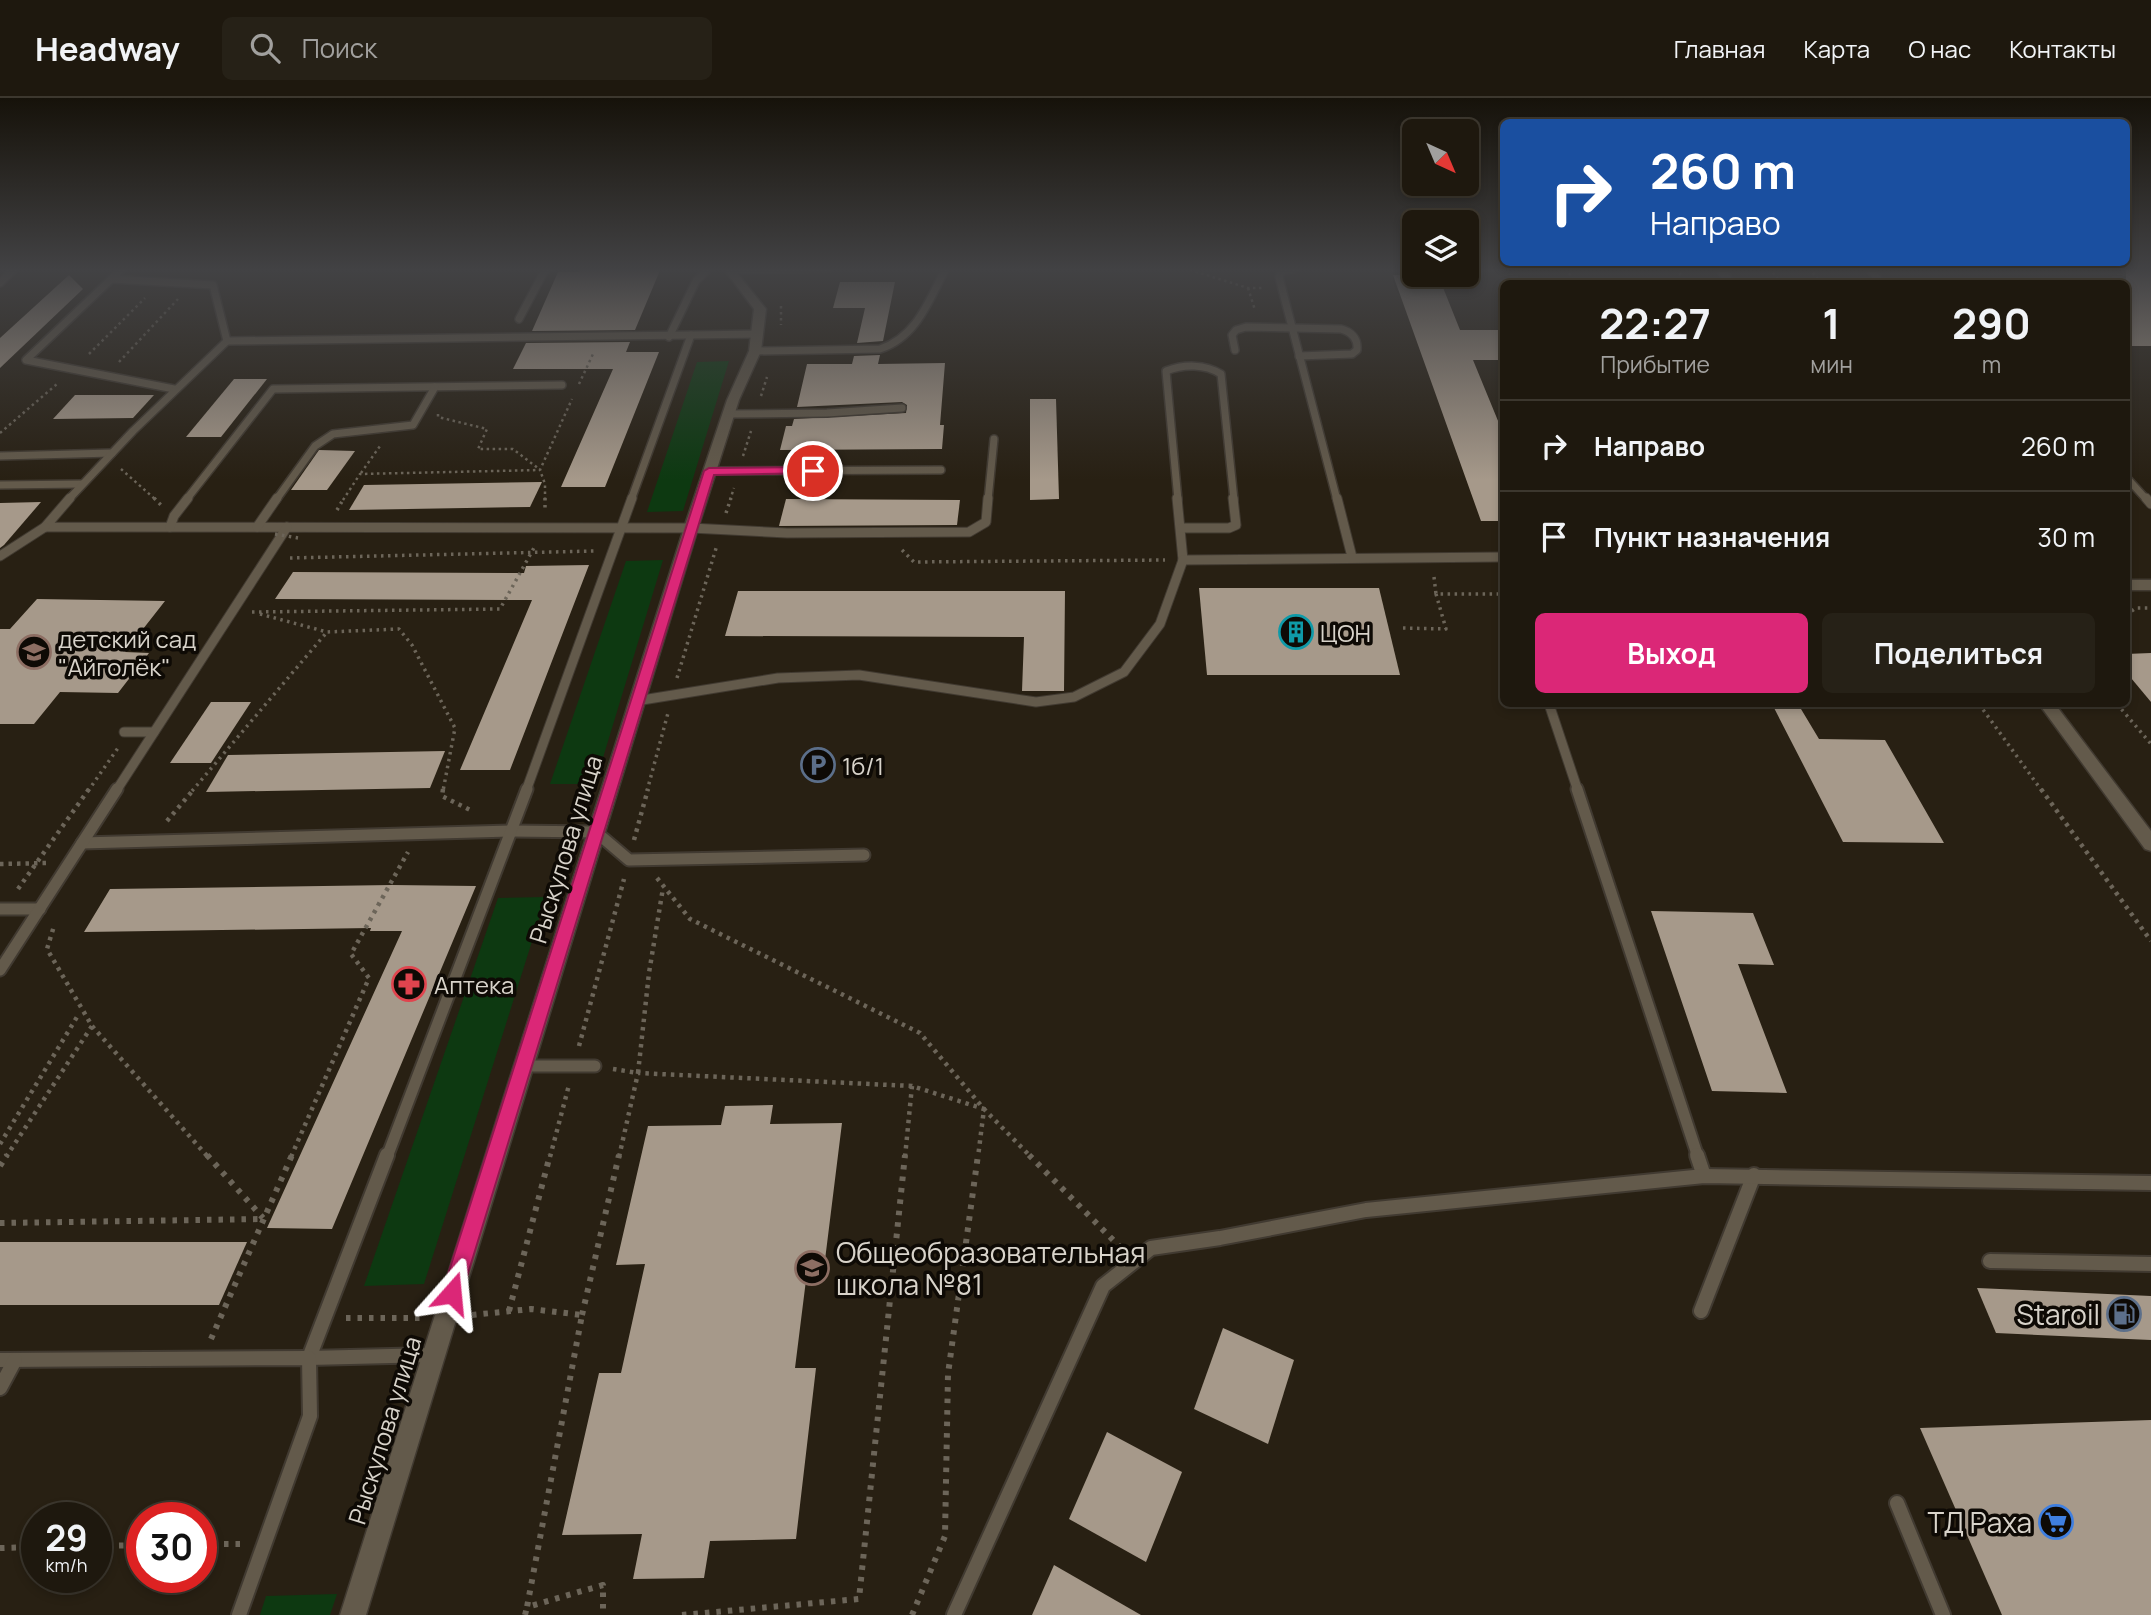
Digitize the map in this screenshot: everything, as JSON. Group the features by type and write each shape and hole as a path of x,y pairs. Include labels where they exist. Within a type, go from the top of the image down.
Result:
{"street":[{"name":"Рыскулова улица","path":"353,1615 636,701 709,471 756,339"},
{"path":"2130,585 2151,585"},
{"path":"2049,707 2151,844"}],"lane":[{"path":"48,339 26,360 174,389"},
{"path":"0,556 45,527 82,484 174,389 227,341 433,339"},
{"path":"239,1615 310,1416 309,1358 512,831 690,339"},
{"path":"722,339 880,349 896,344 901,339"},
{"path":"1234,339 1235,350"},
{"path":"1294,339 1352,556"},
{"path":"1299,356 1352,354 1357,350 1355,339"},
{"path":"636,701 778,678 859,676 1036,702 1074,697 1124,672 1160,624 1184,559 1166,371 1180,367 1210,368 1221,374 1236,525 1229,528 1182,528"},
{"path":"170,527 174,516 273,389 562,386"},
{"path":"257,527 315,446 333,434 413,425 435,387"},
{"path":"729,414 827,413 902,408"},
{"path":"45,527 691,528 786,533 969,532 986,522 994,439"},
{"path":"0,456 109,456"},
{"path":"709,471 941,470"},
{"path":"2130,481 2151,504"},
{"path":"0,485 82,484"},
{"path":"0,970 287,527"},
{"path":"1184,559 1500,557"},
{"path":"1550,707 1704,1176"},
{"path":"126,732 154,732"},
{"path":"82,843 512,831 596,832 629,859 864,855"},
{"path":"2,909 40,909"},
{"path":"525,1066 595,1066"},
{"path":"1701,1311 1754,1175"},
{"path":"954,1615 1103,1286 1151,1248 1220,1238 1366,1210 1704,1176 2151,1183"},
{"path":"1990,1261 2151,1264"},
{"path":"0,1388 7,1360 432,1355"},
{"path":"1897,1503 1943,1615"}],"path":[{"path":"0,433 73,370 104,339"},
{"path":"105,377 140,339"},
{"path":"578,385 599,339"},
{"path":"252,612 500,609 545,528 545,484 540,470 513,449 478,449 487,429 438,417 435,387"},
{"path":"540,470 573,397"},
{"path":"326,527 393,428"},
{"path":"109,456 174,516"},
{"path":"360,474 540,470"},
{"path":"509,1311 672,695 721,529"},
{"path":"883,533 914,562 1184,559"},
{"path":"275,534 305,538 290,558 531,553"},
{"path":"1403,628 1446,629 1436,594 1500,594"},
{"path":"252,612 259,601"},
{"path":"2130,612 2136,608 2151,608"},
{"path":"252,612 327,632 399,629 412,645 455,728 442,796 477,814"},
{"path":"151,841 327,632"},
{"path":"1981,707 2151,941"},
{"path":"2120,707 2151,744"},
{"path":"2,909 37,863 126,732"},
{"path":"202,1359 369,978 351,954 418,834"},
{"path":"0,864 70,862"},
{"path":"652,872 690,919 920,1033 984,1109 1101,1228"},
{"path":"526,1611 582,1315 638,1073 649,973 663,887"},
{"path":"56,922 47,949 92,1026 263,1219"},
{"path":"0,1144 77,1017"},
{"path":"0,1166 92,1026"},
{"path":"638,1073 912,1086 984,1109"},
{"path":"682,1615 859,1599 912,1086"},
{"path":"912,1615 945,1536 948,1374 984,1109"},
{"path":"0,1223 263,1219"},
{"path":"325,1318 444,1318 531,1309 582,1315"},
{"path":"217,1544 265,1543"},
{"path":"0,1548 21,1547"},
{"path":"526,1611 603,1584 603,1615"}],"green space":[{"path":"729,361 683,511 647,512 697,362"},
{"path":"663,560 595,784 550,784 626,561"},
{"path":"546,897 424,1284 364,1286 498,898"},
{"path":"337,1594 330,1615 260,1615 266,1596"}],"building":[{"path":"0,339 31,339 0,368"},
{"path":"858,339 883,339 883,341 857,343"},
{"path":"1416,339 1500,339 1500,360 1473,360 1500,426 1500,521 1481,521"},
{"path":"2130,339 2151,339 2151,346 2130,346"},
{"path":"630,342 626,352 659,352 605,487 561,487 613,369 513,369 526,343"},
{"path":"880,355 878,364 945,363 940,425 944,425 942,449 780,450 786,426 792,426 794,419 906,413 907,405 902,402 797,407 807,364 852,364 854,356"},
{"path":"234,379 267,379 221,437 186,437"},
{"path":"75,395 154,395 133,418 53,419"},
{"path":"1030,399 1056,399 1059,499 1030,500"},
{"path":"319,450 355,451 327,490 291,490"},
{"path":"542,482 530,507 349,510 364,485"},
{"path":"786,499 960,500 957,525 779,526"},
{"path":"41,502 4,545 0,548 0,503"},
{"path":"589,565 510,770 460,770 532,600 275,599 293,572 524,573 526,566"},
{"name":"ЦОН","path":"1199,588 1379,588 1400,675 1207,675"},
{"path":"738,591 1065,591 1064,691 1022,691 1024,637 725,636"},
{"path":"37,599 165,601 125,652 149,653 118,693 60,692 34,724 0,724 0,629 10,629"},
{"path":"2151,653 2151,702 2130,677 2130,654"},
{"path":"211,702 251,702 211,763 170,763"},
{"path":"1774,707 1800,707 1819,739 1885,740 1944,843 1843,842"},
{"path":"445,751 430,788 206,792 228,755"},
{"path":"476,886 332,1229 267,1228 402,931 370,931 371,928 84,932 110,889"},
{"path":"1651,911 1753,913 1774,965 1738,964 1787,1093 1712,1091"},
{"name":"Общеобразовательная школа №81","path":"773,1105 770,1124 842,1123 825,1260 808,1264 795,1368 816,1368 796,1539 710,1541 704,1578 633,1579 642,1534 562,1535 599,1373 621,1373 645,1264 616,1265 648,1126 721,1125 725,1106"},
{"path":"0,1242 247,1242 219,1305 0,1305"},
{"path":"1977,1288 2151,1296 2151,1340 1996,1333"},
{"path":"1223,1328 1294,1360 1268,1444 1194,1409"},
{"name":"ТД Раха","path":"2151,1420 2151,1615 2002,1615 1920,1428"},
{"path":"1107,1432 1182,1472 1146,1562 1069,1519"},
{"path":"1054,1565 1141,1615 1032,1615"}],"place":[{"name":"ЦОН","path":"1296,632"},
{"name":"детский сад \"Айголёк\"","path":"34,652"},
{"name":"1б/1","path":"818,765"},
{"name":"Аптека","path":"409,984"},
{"name":"Общеобразовательная школа №81","path":"812,1268"},
{"name":"Staroil","path":"2124,1314"},
{"name":"ТД Раха","path":"2056,1522"}],"route":[{"path":"452,1293 709,471 813,471"}]}
